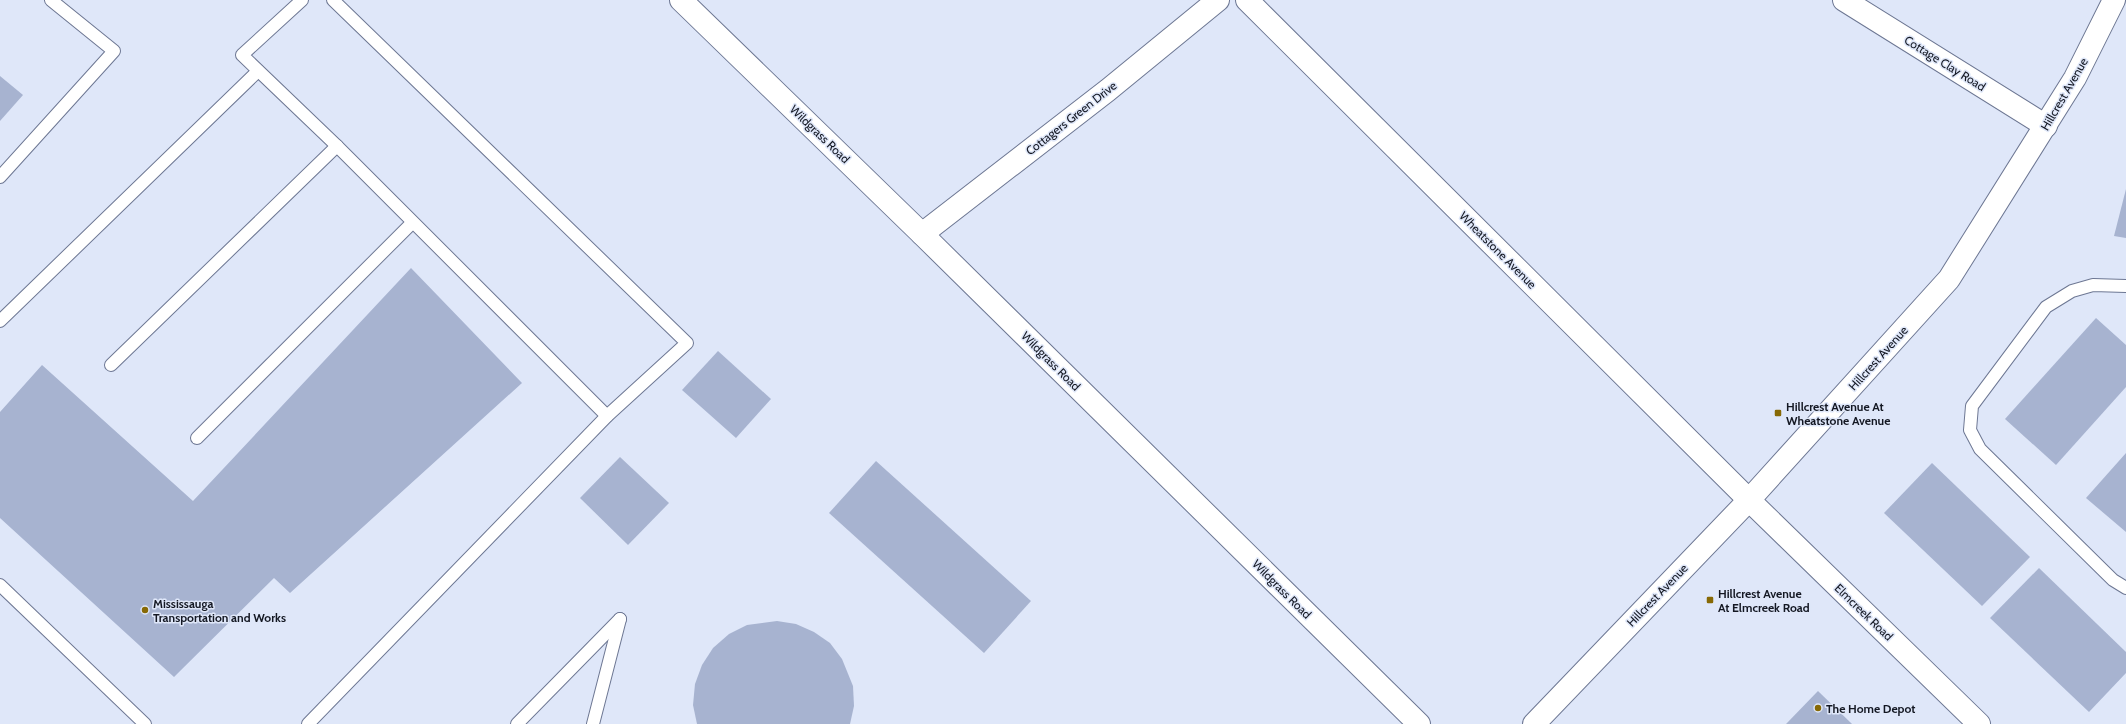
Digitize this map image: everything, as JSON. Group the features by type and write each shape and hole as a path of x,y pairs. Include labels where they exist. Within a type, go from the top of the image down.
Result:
{"street":[{"name":"Wildgrass Road","path":"681,0 922,234 1420,724"},
{"name":"Cottagers Green Drive","path":"922,234 1114,85 1218,0"},
{"name":"Wheatstone Avenue","path":"1247,0 1749,500"},
{"name":"Cottage Clay Road","path":"1844,0 2046,126"},
{"name":"Hillcrest Avenue","path":"1534,724 1749,500 1949,279 2075,78 2114,0"},
{"name":"Elmcreek Road","path":"1749,500 1980,724"}],"lane":[{"path":"0,177 114,51 51,0"},
{"path":"302,0 242,55 337,146 412,223 607,416"},
{"path":"308,724 607,416 687,342 333,0"},
{"path":"0,321 258,71"},
{"path":"111,365 337,146"},
{"path":"197,438 412,223"},
{"path":"2126,286 2093,286 2079,289 2072,291 2046,307 1972,406 1970,430 1980,450 2113,580 2126,588"},
{"path":"0,585 145,724"},
{"path":"516,724 620,618 593,724"}],"building":[{"path":"0,76 23,95 0,121"},
{"path":"2126,189 2126,238 2114,236"},
{"path":"411,268 522,383 290,593 274,578 174,677 0,518 0,412 42,365 193,501"},
{"path":"2096,318 2126,345 2126,387 2056,465 2005,419"},
{"path":"718,351 771,399 736,438 682,390"},
{"path":"2126,453 2126,532 2086,498"},
{"path":"620,457 669,503 628,545 580,498"},
{"path":"876,461 1031,601 984,653 829,513"},
{"path":"1932,463 2030,557 1982,606 1884,513"},
{"path":"2039,568 2126,652 2126,673 2089,712 1990,618"},
{"path":"777,621 796,624 814,632 830,643 842,659 853,686 854,706 850,724 697,724 693,705 695,684 702,665 713,648 729,634 747,625"},
{"name":"The Home Depot","path":"1818,691 1852,724 1786,724"}],"place":[{"name":"Hillcrest Avenue At Wheatstone Avenue","path":"1778,413"},
{"name":"Hillcrest Avenue At Elmcreek Road","path":"1710,600"},
{"name":"Mississauga Transportation and Works","path":"145,610"},
{"name":"The Home Depot","path":"1818,708"}]}
